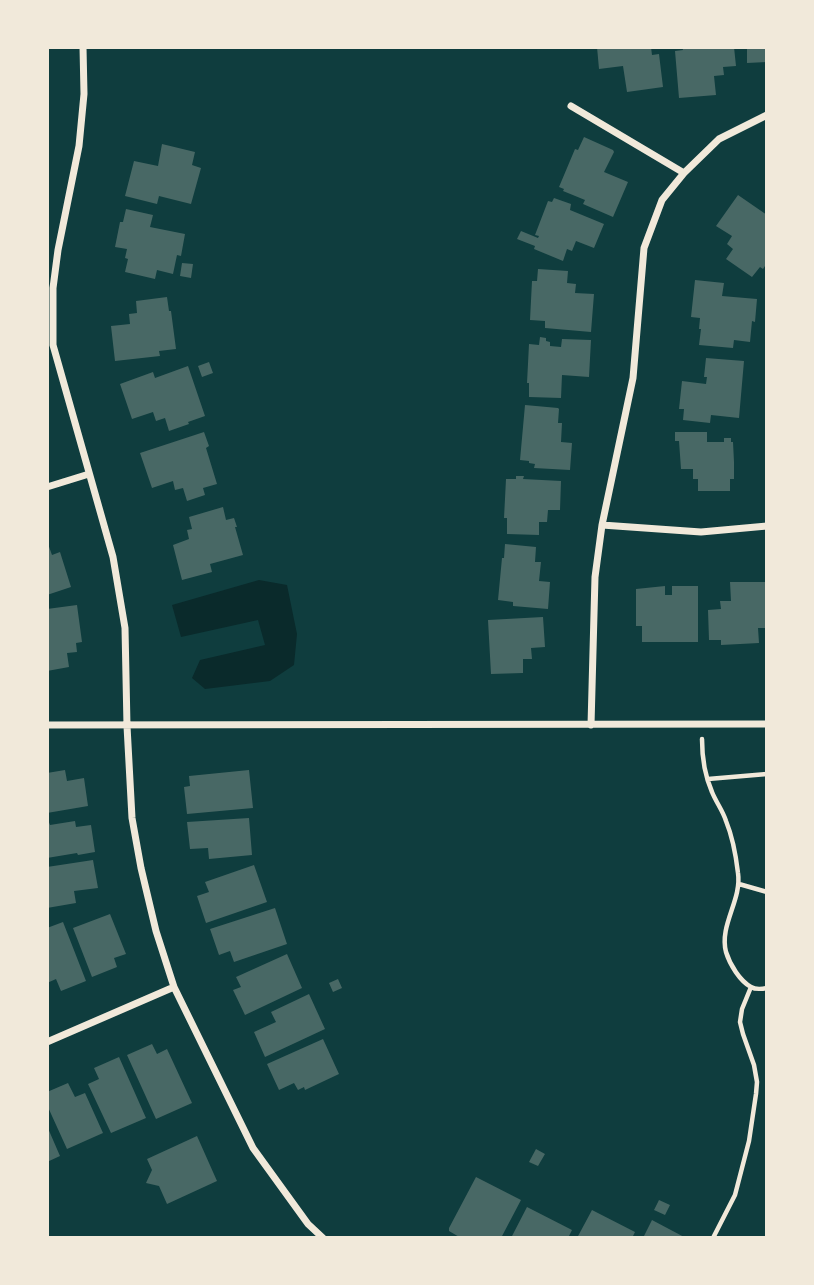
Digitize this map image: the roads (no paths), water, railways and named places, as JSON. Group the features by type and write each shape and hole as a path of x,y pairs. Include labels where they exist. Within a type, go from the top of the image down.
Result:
{"street":[{"path":"83,47 84,94 79,146 53,288 53,345 113,557 125,628 132,818 156,931 174,986 253,1148 308,1224 323,1238"},
{"path":"571,106 684,173"},
{"path":"590,725 595,577 602,525 634,378 644,248 662,200 684,173 719,139 767,114"},
{"path":"47,487 89,474"},
{"path":"602,525 701,532 767,526"},
{"path":"47,725 767,724"},
{"path":"47,1042 174,986"}],"water":[{"path":"259,580 287,585 297,634 294,665 270,681 205,689 192,678 200,660 265,645 258,620 181,637 172,605"}]}
